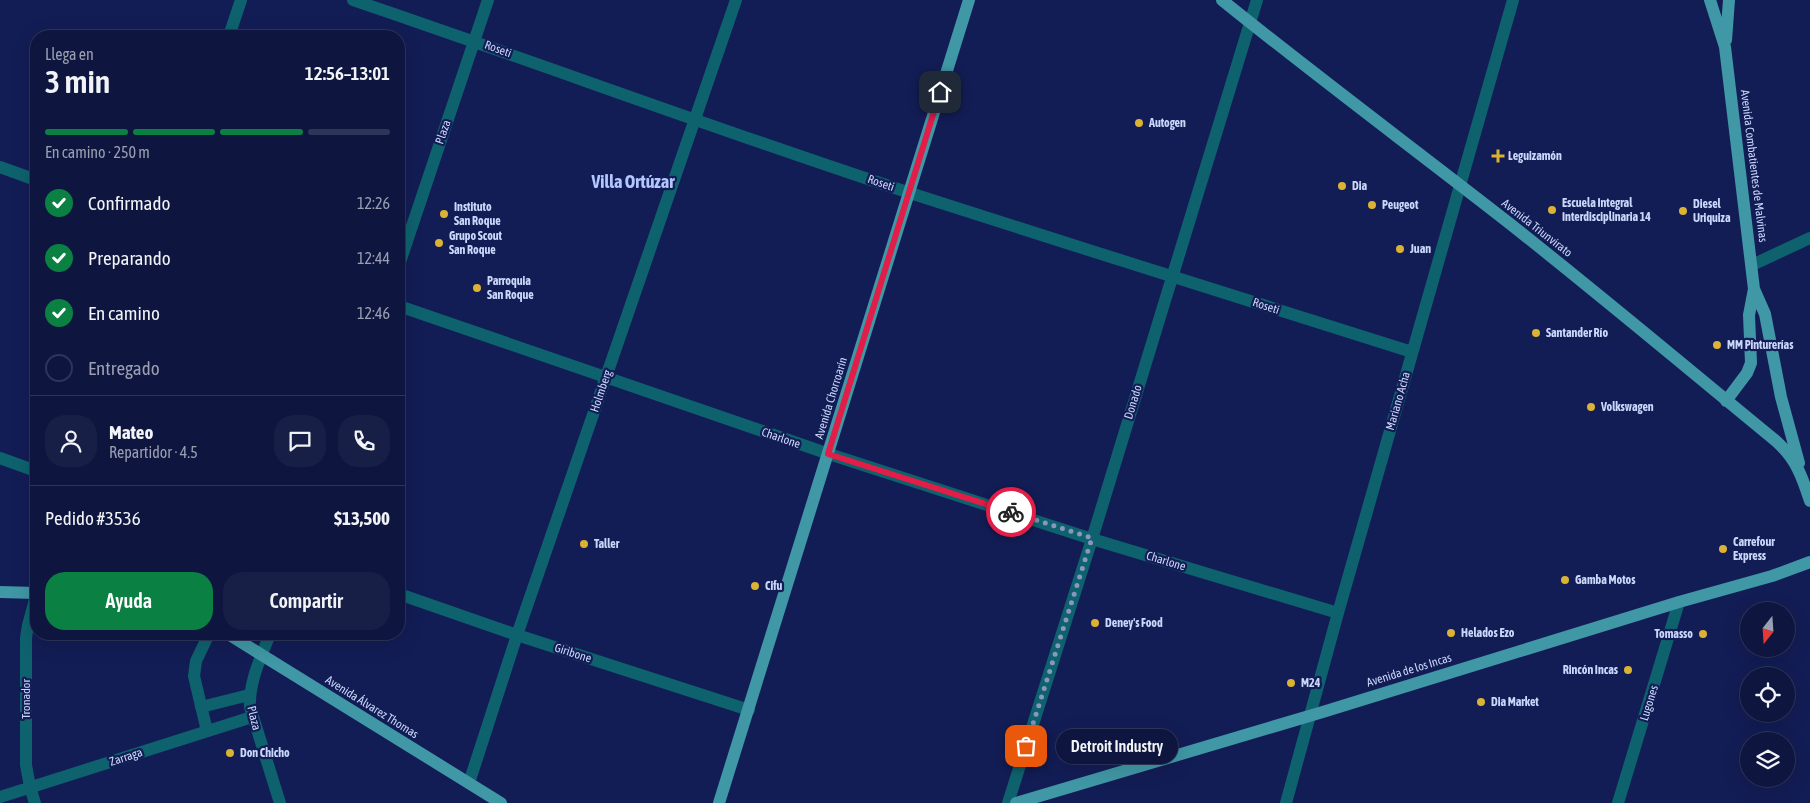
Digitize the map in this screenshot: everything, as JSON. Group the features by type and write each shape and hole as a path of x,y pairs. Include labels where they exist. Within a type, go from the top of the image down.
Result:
{"main road":[{"name":"Avenida Chorroarín","path":"719,803 969,0"},
{"name":"Avenida Triunvirato","path":"1222,0 1657,341 1783,447 1801,472 1810,501"},
{"name":"Avenida Combatientes de Malvinas","path":"1710,0 1725,47 1754,289 1749,315 1751,363 1747,373 1726,400"},
{"name":"Avenida Combatientes de Malvinas","path":"1725,47 1729,0"},
{"name":"Avenida Combatientes de Malvinas","path":"1754,289 1765,314 1781,397 1801,472"},
{"name":"Avenida de los Incas","path":"1016,803 1679,602 1772,576 1810,562"},
{"path":"0,592 30,594"},
{"name":"Avenida Álvarez Thomas","path":"238,640 501,803"}],"street":[{"path":"231,30 241,0"},
{"name":"Roseti","path":"353,0 695,120 909,192 1412,352"},
{"name":"Plaza","path":"405,247 488,0"},
{"name":"Holmberg","path":"469,783 517,635 736,0"},
{"name":"Donado","path":"1008,803 1092,538 1257,0"},
{"name":"Mariano Acha","path":"1286,803 1412,352 1514,0"},
{"path":"0,167 30,178"},
{"path":"1752,265 1810,238"},
{"name":"Charlone","path":"405,308 828,454 1092,538 1338,613"},
{"path":"0,458 30,469"},
{"name":"Giribone","path":"405,596 517,635 749,710"},
{"name":"Lugones","path":"1618,803 1679,602"},
{"name":"Tronador","path":"30,617 26,638 26,765 35,803"},
{"path":"206,640 196,661 194,676 207,731"},
{"name":"Plaza","path":"268,640 249,695 252,717 280,803"},
{"path":"201,707 249,695"},
{"name":"Zarraga","path":"0,797 252,717"}],"way so far":[{"path":"1011,512 1092,538 1026,746"}],"place":[{"name":"Autogen","path":"1139,123"},
{"name":"Leguizamón","path":"1498,156"},
{"name":"Dia","path":"1342,186"},
{"name":"Peugeot","path":"1372,205"},
{"name":"Escuela Integral Interdisciplinaria 14","path":"1552,210"},
{"name":"Diesel Uriquiza","path":"1683,211"},
{"name":"Instituto San Roque","path":"444,214"},
{"name":"Grupo Scout San Roque","path":"439,243"},
{"name":"Juan","path":"1400,249"},
{"name":"Parroquia San Roque","path":"477,288"},
{"name":"Santander Río","path":"1536,333"},
{"name":"MM Pinturerías","path":"1717,345"},
{"name":"Volkswagen","path":"1591,407"},
{"name":"Taller","path":"584,544"},
{"name":"Carrefour Express","path":"1723,549"},
{"name":"Gamba Motos","path":"1565,580"},
{"name":"Cifu","path":"755,586"},
{"name":"Deney's Food","path":"1095,623"},
{"name":"Helados Ezo","path":"1451,633"},
{"name":"Tomasso","path":"1703,634"},
{"name":"Rincón Incas","path":"1628,670"},
{"name":"M24","path":"1291,683"},
{"name":"Dia Market","path":"1481,702"},
{"name":"Detroit Industry","path":"1026,746"},
{"name":"Don Chicho","path":"230,753"}],"district":[{"name":"Villa Ortúzar","path":"633,182"}],"route":[{"path":"940,92 828,454 1011,512"}]}
